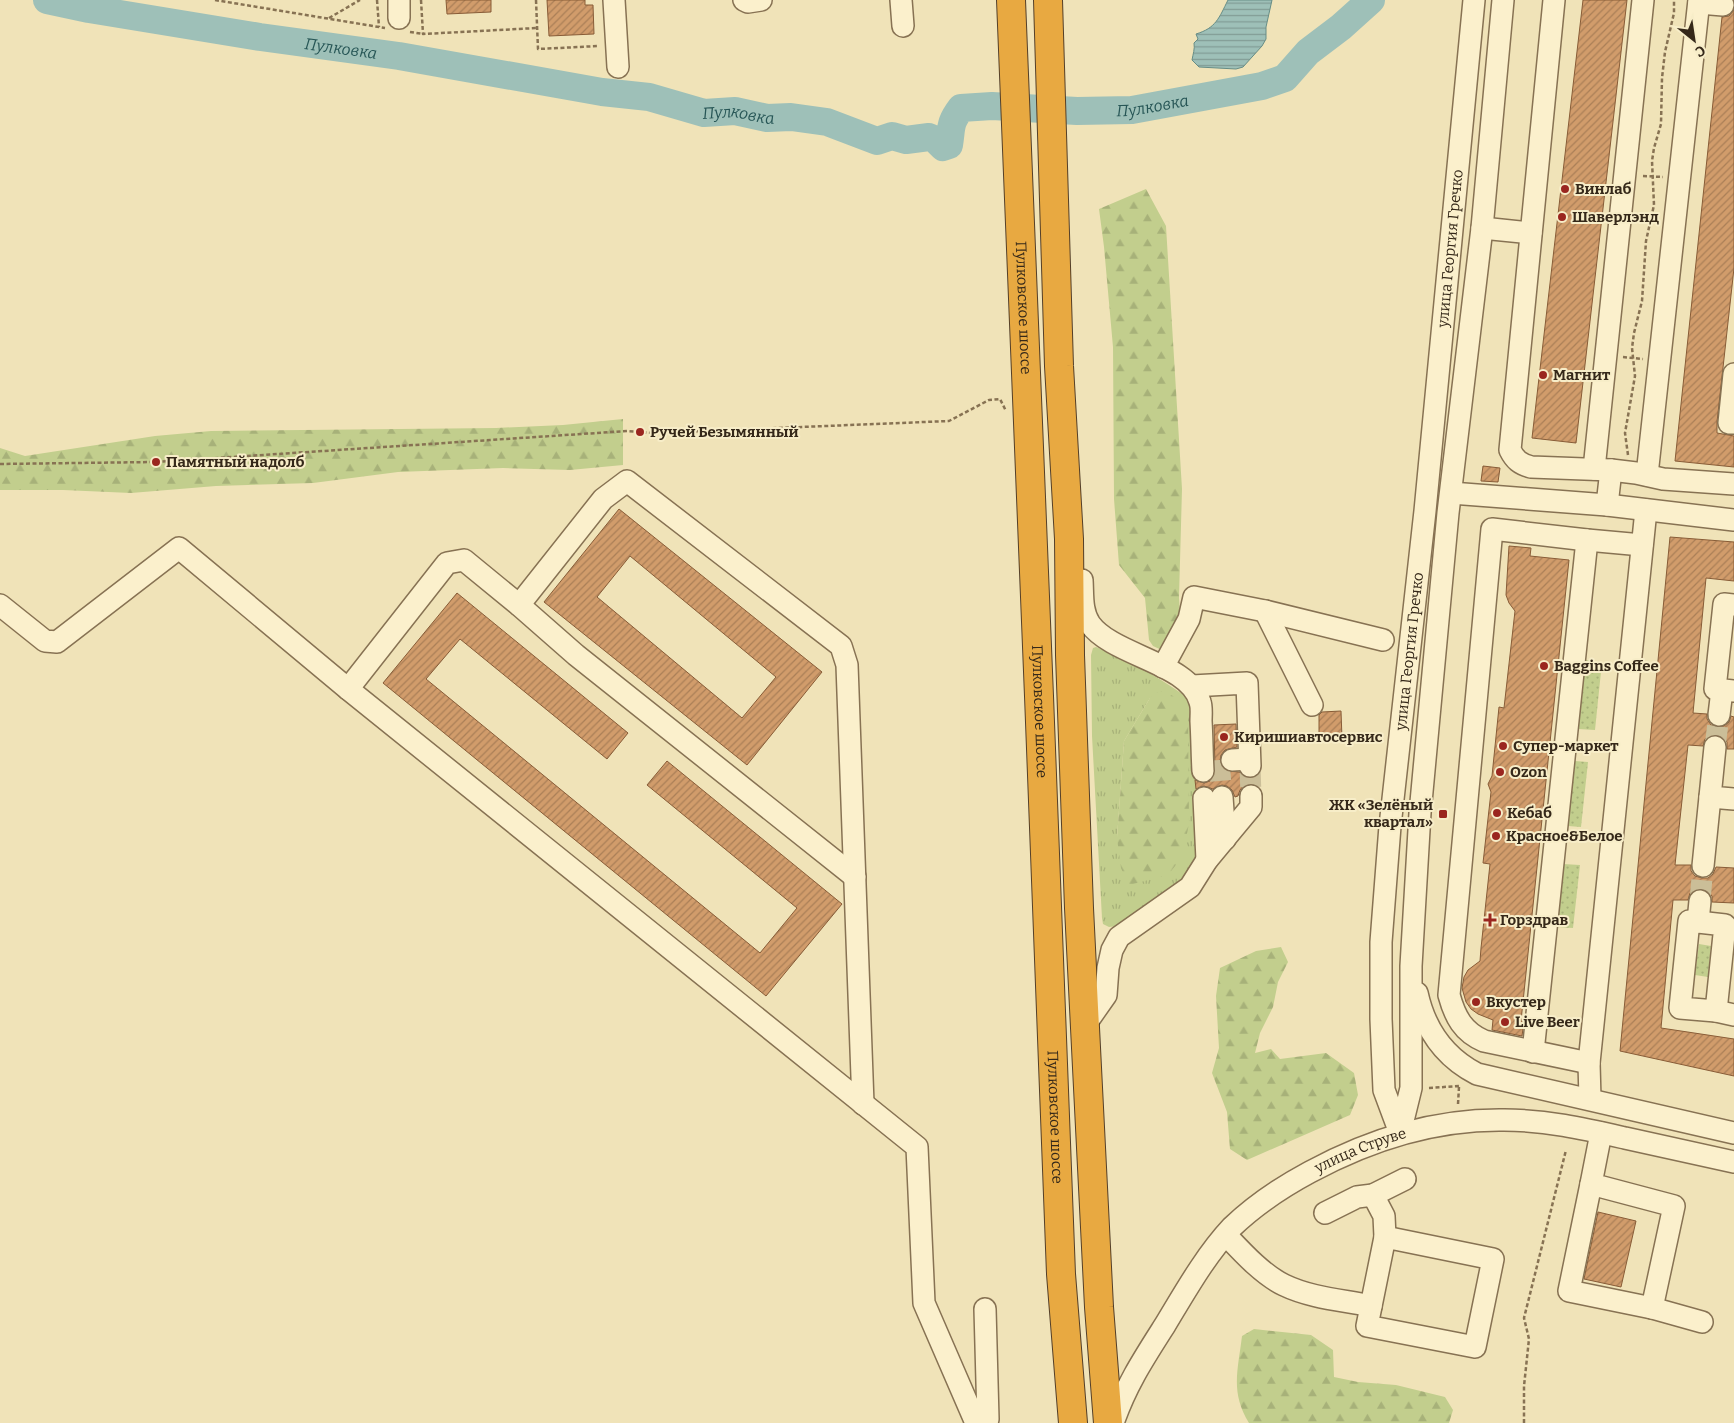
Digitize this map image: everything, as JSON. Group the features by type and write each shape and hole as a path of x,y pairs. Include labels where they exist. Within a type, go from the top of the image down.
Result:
{"highway":[{"name":"Пулковское шоссе","path":"1011,0 1060,1274 1073,1423"},
{"path":"1048,0 1059,366 1069,539 1071,694 1078,908 1099,1307 1108,1423"}],"street":[{"path":"614,0 618,67"},
{"path":"744,0 748,2 761,0"},
{"path":"901,0 903,26"},
{"name":"улица Георгия Гречко","path":"1400,1133 1384,1090 1381,1018 1381,942 1390,826 1426,501 1474,0"},
{"name":"улица Георгия Гречко","path":"1411,966 1425,755 1451,492 1482,228 1503,0"},
{"path":"1554,0 1510,450 1514,458 1521,465 1531,467 1603,470 1647,475 1663,479 1734,484"},
{"path":"1607,505 1603,470 1606,355 1643,0"},
{"path":"1647,475 1699,2 1723,5"},
{"path":"1482,228 1531,233"},
{"path":"1734,374 1729,423 1734,423"},
{"path":"518,605 603,499 627,481 841,646 847,665 863,1104"},
{"path":"1451,492 1607,505 1734,520"},
{"path":"1590,1100 1589,1063 1646,510"},
{"path":"1589,1063 1484,1041 1463,1028 1449,995 1492,530 1642,544"},
{"path":"1069,539 1082,581 1083,606 1090,624 1104,637 1128,651 1163,666 1192,686 1228,763 1247,683 1192,686"},
{"path":"1533,1052 1587,540"},
{"path":"0,605 45,641 57,642 179,548 348,689 917,1147 924,1303 976,1423"},
{"path":"348,689 447,563 464,560 576,655 855,877"},
{"path":"1163,666 1189,618 1194,597 1265,611 1383,640"},
{"path":"1719,715 1728,690 1715,689 1724,604 1734,605"},
{"path":"1265,611 1312,705"},
{"path":"1703,866 1715,747"},
{"path":"1085,1025 1106,995 1108,968 1112,950 1119,937 1190,887 1207,860 1251,807 1228,797"},
{"path":"1207,860 1228,797"},
{"path":"1228,797 1231,832"},
{"path":"1710,797 1734,799"},
{"path":"1699,911 1725,924 1725,1013 1680,1008 1690,921 1699,911"},
{"path":"1400,1133 1411,1088 1411,966"},
{"path":"1411,966 1420,1007 1435,1039 1457,1062 1477,1074 1734,1133"},
{"name":"улица Струве","path":"1113,1423 1129,1383 1216,1246 1249,1212 1298,1179 1353,1150 1400,1133 1428,1126 1456,1122 1497,1120 1552,1123 1734,1162"},
{"path":"1601,1133 1569,1291 1652,1308 1702,1322"},
{"path":"1325,1213 1357,1197 1373,1195 1406,1179"},
{"path":"1591,1184 1674,1206 1652,1308"},
{"path":"1373,1195 1384,1216 1385,1237 1367,1326 1475,1347 1493,1259 1385,1237"},
{"path":"1226,1235 1251,1260 1282,1285 1300,1292 1371,1306"},
{"path":"985,1309 987,1423"}],"path":[{"path":"215,0 379,27 398,19 423,34 537,28"},
{"path":"329,19 360,0"},
{"path":"377,0 379,27"},
{"path":"422,0 423,34"},
{"path":"536,0 538,50 617,46"},
{"path":"1628,456 1625,433 1635,376 1634,333 1642,301 1646,241 1654,205 1654,148 1662,124 1662,78 1665,52 1674,13 1674,0"},
{"path":"1625,175 1679,179"},
{"path":"1606,355 1659,360"},
{"path":"0,464 156,462 626,431 654,433 949,422 989,400 1000,399 1008,418 1028,417"},
{"path":"1458,1111 1460,1081"},
{"path":"1420,1088 1459,1086"},
{"path":"1524,1423 1524,1386 1529,1339 1524,1318 1566,1150"}],"green space":[{"path":"1146,189 1166,226 1182,489 1179,598 1182,643 1168,653 1153,646 1149,640 1145,598 1119,565 1114,499 1113,347 1099,209"},
{"path":"623,419 623,465 570,470 503,468 398,472 313,483 216,486 131,493 0,490 0,448 25,456 155,436 211,431 496,428 563,425"},
{"path":"1096,647 1122,658 1158,678 1193,701 1196,712 1202,844 1190,874 1118,926 1109,927 1103,924 1102,918 1092,736 1091,655 1093,648","holes":["1150,698 1117,838 1124,741"]},
{"path":"1585,660 1602,662 1595,730 1578,729"},
{"path":"1159,691 1172,696 1188,716 1189,824 1182,857 1168,875 1129,885 1121,868 1117,838 1124,741 1150,698"},
{"path":"1575,761 1588,762 1581,827 1568,826"},
{"path":"1563,864 1580,865 1573,928 1556,927"},
{"path":"1699,944 1711,946 1708,977 1695,975"},
{"path":"1281,947 1288,962 1278,982 1273,1007 1260,1033 1255,1053 1271,1049 1280,1059 1326,1053 1354,1073 1358,1095 1350,1115 1247,1160 1230,1149 1227,1112 1212,1073 1219,1048 1216,996 1220,968 1256,951"},
{"path":"1254,1329 1311,1335 1333,1350 1334,1377 1358,1382 1396,1385 1445,1397 1453,1410 1449,1423 1249,1423 1239,1401 1237,1370 1242,1336"}],"water":[{"path":"1228,0 1272,0 1266,27 1266,39 1243,67 1236,69 1199,67 1192,60 1194,43 1198,39 1196,34 1208,29 1216,22"}],"building":[{"path":"446,0 491,0 491,12 447,14"},
{"path":"547,0 585,0 585,5 593,5 594,34 549,36"},
{"path":"1583,0 1627,0 1576,443 1532,438"},
{"path":"1734,10 1734,268 1717,433 1734,436 1734,467 1675,461 1722,17 1729,16"},
{"path":"1483,466 1500,468 1498,482 1481,481"},
{"path":"619,509 822,672 747,765 544,602","holes":["630,556 776,677 742,718 597,597"]},
{"path":"1670,537 1734,542 1734,581 1706,578 1693,713 1707,714 1707,719 1711,725 1718,727 1724,726 1729,722 1731,716 1734,717 1734,749 1727,749 1727,742 1723,737 1716,735 1705,739 1703,746 1688,745 1675,865 1691,865 1691,871 1695,876 1702,878 1708,878 1713,874 1716,867 1734,868 1734,903 1712,902 1712,896 1708,891 1701,889 1690,893 1688,900 1673,900 1661,1028 1734,1039 1734,1076 1620,1051"},
{"path":"1509,546 1531,548 1530,556 1569,560 1521,1021 1524,1021 1522,1036 1492,1030 1493,1020 1471,1009 1466,1002 1462,988 1464,977 1468,970 1480,961 1490,864 1483,863 1491,792 1488,784 1492,776 1499,707 1504,708 1515,611 1506,595"},
{"path":"457,593 628,733 607,759 460,639 426,679 760,953 797,908 647,785 667,761 842,904 766,996 383,683"},
{"path":"1341,711 1342,739 1319,740 1319,715 1322,712"},
{"path":"1236,724 1237,747 1225,750 1221,755 1220,761 1222,767 1227,771 1239,772 1244,777 1256,777 1256,785 1244,785 1238,796 1235,797 1232,790 1227,786 1222,785 1213,789 1204,786 1196,789 1195,780 1204,783 1210,781 1214,776 1214,725"},
{"path":"1598,1212 1636,1221 1621,1287 1584,1279"}],"waterway":[{"name":"Пулковка","path":"47,0 89,9 260,37 399,56 602,92 649,97 704,113 735,111 767,118 791,117 827,122 877,141 892,136 906,140 929,137 936,140 943,147 949,145 953,122 961,108 992,106 1077,111 1132,110 1262,86 1285,78 1308,52 1341,27 1371,0"}],"tunnel":[{"path":"1715,747 1719,715"},
{"path":"1219,760 1222,797"},
{"path":"1250,766 1251,796"},
{"path":"1700,901 1703,866"}],"place":[{"name":"Винлаб","path":"1565,189"},
{"name":"Шаверлэнд","path":"1562,217"},
{"name":"Магнит","path":"1543,375"},
{"name":"Ручей Безымянный","path":"640,432"},
{"name":"Памятный надолб","path":"156,462"},
{"name":"Baggins Coffee","path":"1544,666"},
{"name":"Киришиавтосервис","path":"1224,737"},
{"name":"Супер-маркет","path":"1503,746"},
{"name":"Ozon","path":"1500,772"},
{"name":"Кебаб","path":"1497,813"},
{"name":"ЖК «Зелёный квартал»","path":"1443,814"},
{"name":"Красное&Белое","path":"1496,836"},
{"name":"Горздрав","path":"1490,920"},
{"name":"Вкустер","path":"1476,1002"},
{"name":"Live Beer","path":"1505,1022"}]}
